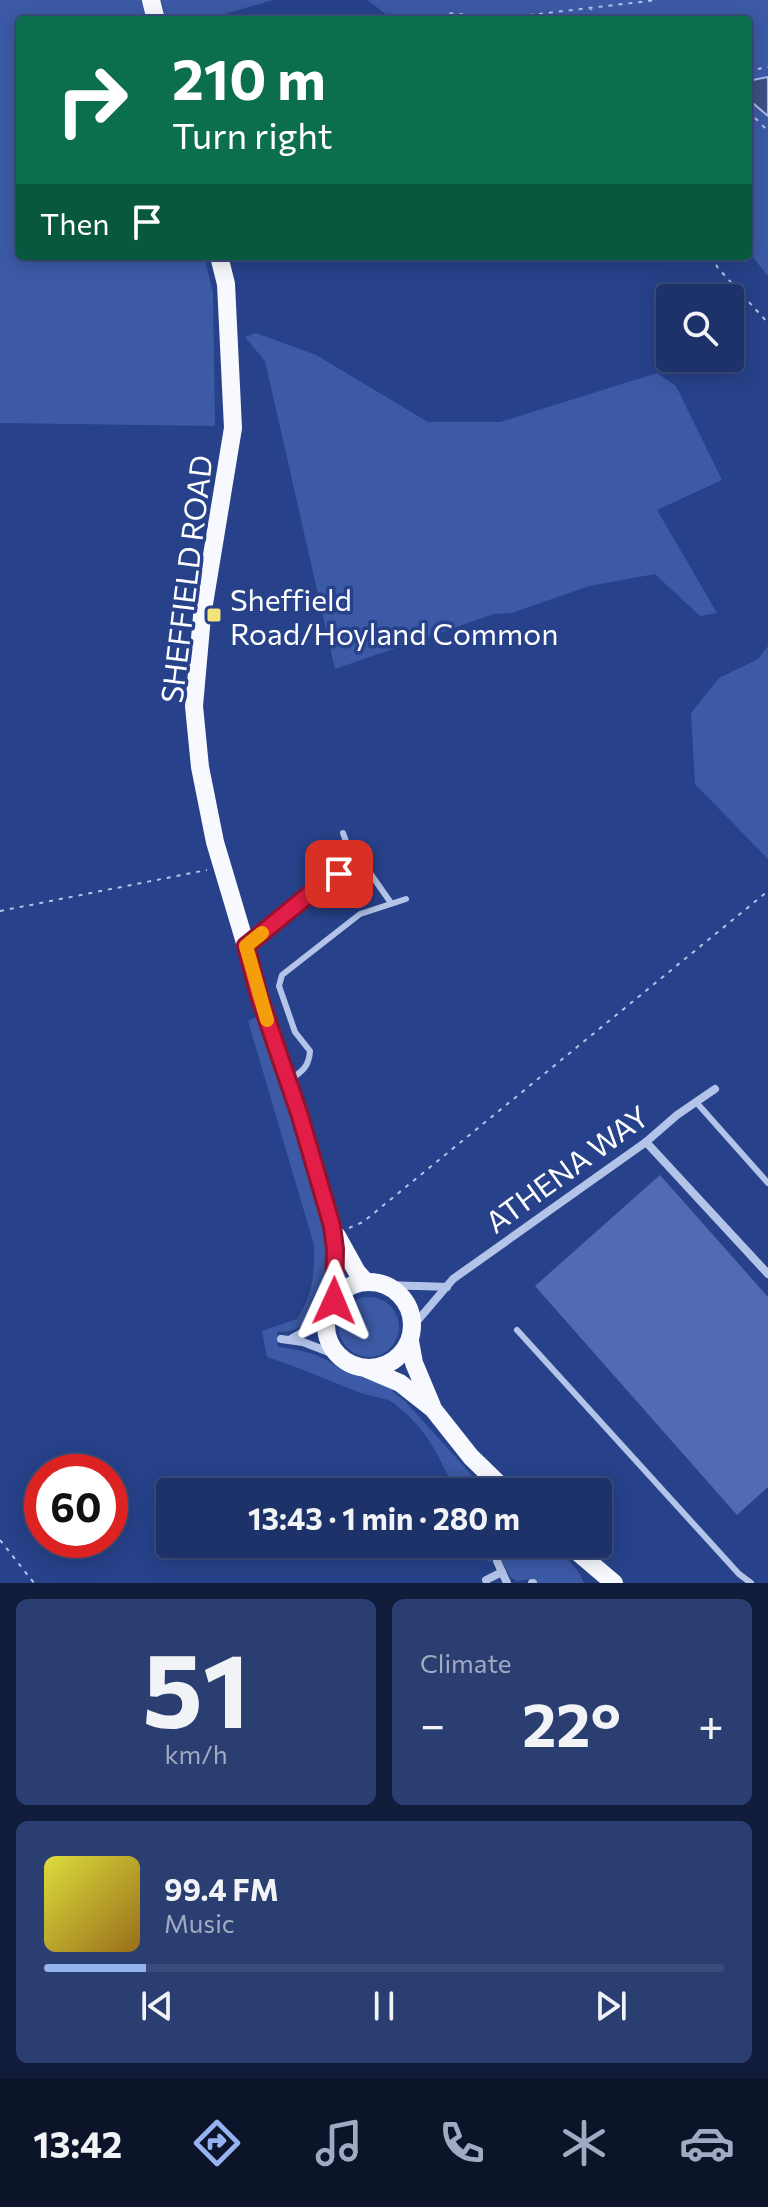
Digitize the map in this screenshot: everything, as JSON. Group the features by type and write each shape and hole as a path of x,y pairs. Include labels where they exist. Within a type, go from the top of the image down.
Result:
{"main road":[{"name":"SHEFFIELD ROAD","path":"220,260 226,284 233,428 202,616 194,706 200,767 215,842 259,996 334,1230 357,1272 373,1283"},
{"name":"SHEFFIELD ROAD","path":"331,1306 334,1230"},
{"path":"433,1409 414,1363 411,1312 404,1299 393,1290 373,1283 352,1286 342,1292 331,1306 326,1323 327,1335 339,1356 351,1364 400,1383 433,1409 471,1457 493,1478"},
{"path":"364,1368 379,1368 392,1362 403,1353 411,1333"},
{"path":"585,1558 614,1583"}],"street":[{"name":"ATHENA WAY","path":"411,1333 453,1279 715,1089"},
{"path":"646,1142 768,1274"},
{"path":"373,1283 447,1287"},
{"path":"331,1306 310,1328 286,1339 339,1356"},
{"path":"497,1561 507,1583"},
{"path":"486,1580 502,1572"}],"lane":[{"path":"343,833 354,864"},
{"path":"246,946 323,883 354,864 363,863 391,903"},
{"path":"288,1081 303,1071 308,1064 310,1051 295,1032 279,986 282,975 360,914 406,899"},
{"path":"696,1102 768,1183"},
{"path":"517,1330 739,1574 751,1583"}],"path":[{"path":"614,6 617,0"},
{"path":"519,16 657,0"},
{"path":"590,16 591,8"},
{"path":"448,16 447,13 481,16"},
{"path":"752,115 768,131"},
{"path":"713,260 768,323"},
{"path":"0,911 222,867"},
{"path":"334,1230 363,1222 768,891"},
{"path":"0,1540 34,1583"}],"shaded area":[{"path":"0,0 144,0 148,16 16,16 16,260 205,260 213,293 215,426 0,423"},
{"path":"161,0 273,0 218,16 165,16"},
{"path":"367,0 768,0 768,276 752,256 752,16 389,16"},
{"path":"768,77 768,116 752,102 752,80"},
{"path":"256,333 316,355 428,422 500,422 657,373 676,386 722,480 657,510 717,613 700,616 655,574 589,586 512,613 494,614 335,669 265,361 245,337"},
{"path":"768,646 768,859 695,784 691,713 719,678 758,659"},
{"path":"258,1016 330,1234 327,1291 323,1304 303,1326 277,1332 278,1347 310,1353 347,1372 394,1386 392,1391 405,1401 474,1478 449,1478 425,1434 392,1402 267,1357 262,1331 297,1319 307,1300 312,1283 314,1245 248,1021"},
{"path":"369,1297 380,1299 390,1306 397,1316 397,1338 390,1348 380,1355 369,1357 358,1355 348,1348 341,1338 339,1327 341,1316 348,1306 358,1299"},
{"path":"500,1558 565,1558 584,1583 536,1583 533,1579 517,1581 510,1577"}],"building":[{"path":"660,1175 768,1297 768,1487 737,1515 535,1286"}],"slow traffic":[{"path":"262,933 246,946 267,1020"}],"place":[{"name":"Sheffield Road/Hoyland Common","path":"214,615"}],"route":[{"path":"334,1301 332,1226 246,946 323,883 339,874"}]}
